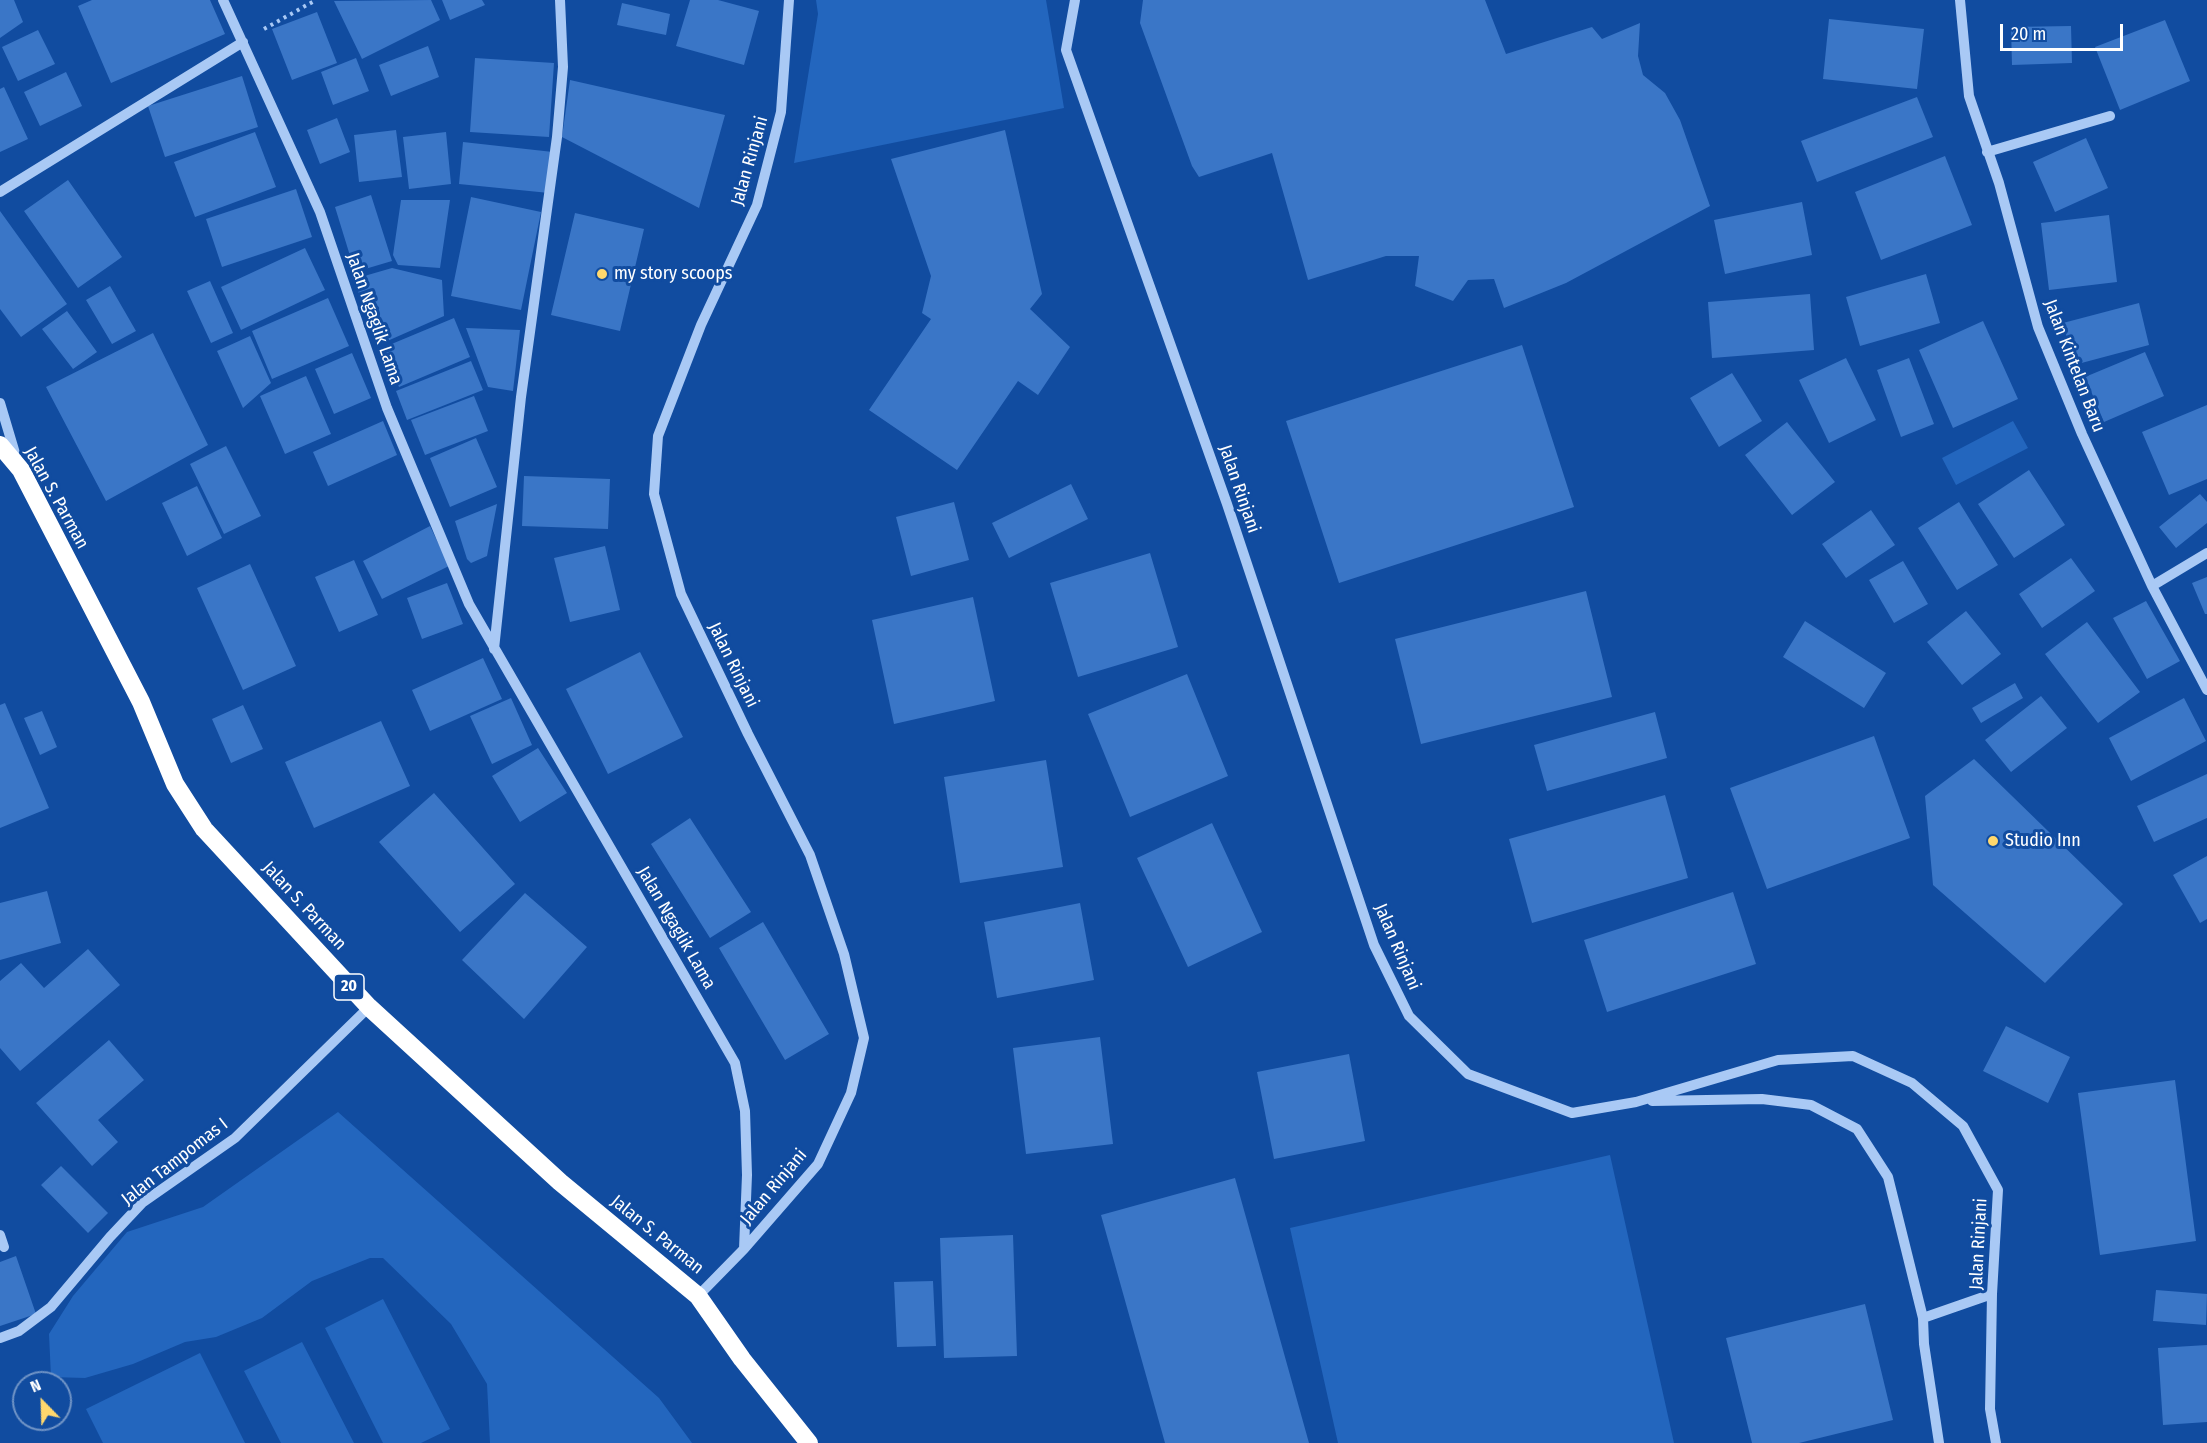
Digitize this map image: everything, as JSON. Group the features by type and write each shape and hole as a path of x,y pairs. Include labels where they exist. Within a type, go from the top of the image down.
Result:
{"highway":[{"name":"Jalan S. Parman","path":"0,445 21,470 141,702 175,784 204,829 369,1007 560,1182 698,1296 742,1359 809,1443"}],"street":[{"name":"Jalan Ngaglik Lama","path":"223,0 320,212 387,408 469,604 735,1063 745,1111 747,1175 744,1249"},
{"path":"494,649 521,397 557,137 563,67 560,0"},
{"name":"Jalan Rinjani","path":"698,1296 744,1249 818,1164 851,1092 864,1038 844,954 810,855 748,734 681,594 654,494 658,436 701,325 757,205 781,112 789,0"},
{"name":"Jalan Rinjani","path":"1075,0 1066,50 1227,504 1374,945 1409,1016 1468,1074 1572,1113 1636,1102 1778,1060 1853,1056 1912,1083 1963,1126 1998,1190 1992,1294 1990,1409 1996,1443"},
{"name":"Jalan Kintelan Baru","path":"1960,0 1969,96 1999,183 2038,327 2082,434 2152,586 2207,690"},
{"path":"0,192 243,42"},
{"path":"1988,152 2110,116"},
{"path":"0,403 21,470"},
{"path":"2152,586 2207,554"},
{"name":"Jalan Tampomas I","path":"0,1338 19,1331 51,1307 142,1203 235,1138 369,1007"},
{"path":"1636,1102 1762,1099 1811,1105 1857,1129 1887,1177 1923,1318 1924,1344 1939,1443"},
{"path":"0,1235 4,1247"},
{"path":"1923,1318 1992,1294"}],"path":[{"path":"243,42 316,0"}],"shaded area":[{"path":"816,0 1046,0 1064,108 794,163 818,14"},
{"path":"2013,421 2028,448 1956,485 1942,458"},
{"path":"338,1112 659,1398 692,1443 490,1443 487,1384 451,1324 383,1258 370,1258 312,1281 262,1318 216,1337 185,1342 133,1364 85,1378 72,1378 72,1371 51,1371 49,1334 73,1296 127,1232 203,1207"},
{"path":"1610,1155 1674,1443 1338,1443 1290,1228"},
{"path":"383,1299 450,1429 421,1443 383,1443 325,1328"},
{"path":"302,1342 354,1443 281,1443 244,1371"},
{"path":"200,1353 245,1443 103,1443 86,1409"}],"building":[{"path":"0,0 14,0 23,22 0,38"},
{"path":"92,0 210,0 225,34 111,83 78,6"},
{"path":"431,0 440,20 362,59 334,1"},
{"path":"442,0 482,0 485,5 450,20"},
{"path":"690,0 718,0 759,11 744,65 676,46"},
{"path":"1143,0 1485,0 1506,54 1592,27 1602,39 1640,23 1638,56 1643,75 1665,93 1680,120 1710,206 1566,283 1504,308 1494,279 1468,280 1453,301 1415,286 1419,256 1386,256 1308,280 1272,153 1199,177 1192,166 1140,23"},
{"path":"622,3 670,14 666,35 617,25"},
{"path":"317,12 337,63 292,80 272,29"},
{"path":"1829,19 1924,29 1917,89 1823,79"},
{"path":"2165,20 2190,81 2120,110 2095,47"},
{"path":"2071,26 2072,63 2012,65 2011,27"},
{"path":"38,30 55,64 18,81 2,47"},
{"path":"428,46 439,77 391,96 379,65"},
{"path":"356,58 369,91 333,105 321,72"},
{"path":"475,58 554,63 549,137 470,132"},
{"path":"66,72 82,106 40,126 24,92"},
{"path":"242,76 258,127 165,157 148,106"},
{"path":"570,80 725,115 699,208 562,137"},
{"path":"4,87 28,139 0,152 0,89"},
{"path":"1917,97 1933,137 1817,182 1801,141"},
{"path":"337,118 350,152 320,164 307,130"},
{"path":"396,130 402,177 359,182 354,135"},
{"path":"1005,130 1042,294 1030,309 1070,347 1038,395 1018,381 957,470 869,410 931,319 922,313 931,276 891,159"},
{"path":"255,132 276,187 195,217 174,162"},
{"path":"446,132 451,184 409,189 403,137"},
{"path":"2086,138 2108,188 2055,212 2033,162"},
{"path":"463,142 553,152 549,193 459,184"},
{"path":"1945,156 1972,225 1881,260 1855,192"},
{"path":"68,180 122,257 78,288 24,211"},
{"path":"296,189 312,237 222,267 206,219"},
{"path":"371,195 392,261 355,272 335,207"},
{"path":"471,197 541,212 521,310 451,296"},
{"path":"401,200 450,200 440,268 398,265 393,255"},
{"path":"1802,202 1812,255 1725,274 1714,220"},
{"path":"0,211 67,304 21,337 0,309"},
{"path":"575,213 644,229 620,331 551,315"},
{"path":"2109,215 2117,282 2049,290 2041,223"},
{"path":"305,248 325,290 241,330 221,287"},
{"path":"392,268 442,280 444,316 376,346 354,279"},
{"path":"1926,274 1940,323 1860,346 1846,297"},
{"path":"210,281 233,333 211,343 187,291"},
{"path":"110,286 136,331 112,344 86,300"},
{"path":"1810,294 1814,350 1712,358 1708,302"},
{"path":"328,298 349,346 272,379 252,331"},
{"path":"2139,303 2149,345 2074,365 2063,323"},
{"path":"67,311 97,352 73,369 42,329"},
{"path":"454,318 470,357 399,387 382,348"},
{"path":"1983,321 2018,399 1953,428 1919,350"},
{"path":"466,328 520,330 513,391 488,387"},
{"path":"153,333 208,445 106,501 46,387"},
{"path":"250,336 271,383 243,408 217,351"},
{"path":"1522,345 1574,507 1339,583 1286,421"},
{"path":"2145,352 2164,396 2104,422 2085,377"},
{"path":"352,353 371,398 334,414 315,369"},
{"path":"1846,358 1876,420 1829,443 1799,380"},
{"path":"1909,358 1934,424 1901,437 1877,370"},
{"path":"471,361 483,390 407,420 396,391"},
{"path":"1732,373 1762,421 1719,447 1690,398"},
{"path":"306,376 331,434 285,454 260,396"},
{"path":"474,396 488,431 425,455 411,420"},
{"path":"2207,405 2207,479 2169,495 2142,432"},
{"path":"383,421 397,455 328,486 313,452"},
{"path":"1787,422 1835,482 1792,515 1745,455"},
{"path":"476,438 497,487 450,507 430,458"},
{"path":"226,446 261,516 224,534 190,464"},
{"path":"2029,470 2065,525 2014,558 1978,504"},
{"path":"524,476 610,479 608,529 522,526"},
{"path":"1071,484 1088,519 1009,558 992,523"},
{"path":"197,486 222,538 187,556 162,503"},
{"path":"2200,494 2207,502 2207,523 2176,548 2159,527"},
{"path":"954,502 969,560 911,576 896,517"},
{"path":"1959,502 1998,565 1957,590 1918,528"},
{"path":"497,504 487,556 471,563 467,559 455,521"},
{"path":"1871,510 1895,545 1846,578 1822,544"},
{"path":"430,526 449,566 382,599 363,561"},
{"path":"605,546 620,610 570,622 554,558"},
{"path":"1150,553 1178,647 1078,677 1050,583"},
{"path":"2071,558 2095,591 2042,628 2019,594"},
{"path":"354,560 378,615 339,632 315,577"},
{"path":"1903,561 1928,604 1894,623 1869,580"},
{"path":"250,564 296,666 243,690 197,588"},
{"path":"2207,577 2207,614 2205,614 2192,583"},
{"path":"447,583 463,624 422,639 407,598"},
{"path":"1586,591 1612,697 1421,744 1395,639"},
{"path":"973,597 995,701 894,724 872,620"},
{"path":"2146,601 2180,661 2147,679 2113,618"},
{"path":"1966,611 2001,654 1962,685 1927,642"},
{"path":"1805,621 1886,673 1864,708 1783,657"},
{"path":"2087,622 2140,692 2098,723 2045,654"},
{"path":"640,652 683,737 608,774 566,689"},
{"path":"483,658 502,699 430,731 412,690"},
{"path":"1187,674 1228,776 1130,817 1088,714"},
{"path":"2015,683 2023,698 1981,723 1972,708"},
{"path":"2041,696 2067,728 2011,772 1985,740"},
{"path":"511,698 532,745 492,764 470,716"},
{"path":"2184,698 2206,741 2131,781 2109,738"},
{"path":"5,703 49,808 0,828 0,705"},
{"path":"243,705 263,749 231,763 212,719"},
{"path":"42,711 57,747 40,755 24,718"},
{"path":"1655,712 1667,758 1547,791 1534,745"},
{"path":"381,721 410,786 314,828 285,762"},
{"path":"1874,736 1910,838 1767,889 1730,788"},
{"path":"538,748 567,793 520,822 492,776"},
{"name":"Studio Inn","path":"1974,759 2123,904 2045,983 1933,885 1925,796"},
{"path":"1046,760 1063,867 960,883 944,777"},
{"path":"2207,774 2207,818 2154,842 2137,806"},
{"path":"434,793 515,884 460,932 379,842"},
{"path":"1665,795 1688,878 1532,923 1509,839"},
{"path":"690,818 751,912 710,938 651,844"},
{"path":"1212,823 1262,932 1188,967 1137,858"},
{"path":"2207,856 2207,919 2200,923 2173,875"},
{"path":"47,891 61,943 0,960 0,903"},
{"path":"1733,892 1756,964 1607,1012 1584,940"},
{"path":"525,893 587,947 524,1019 462,960"},
{"path":"1080,903 1094,980 997,998 984,922"},
{"path":"763,922 829,1034 785,1060 719,948"},
{"path":"88,949 120,985 20,1071 0,1048 0,981 21,963 44,988"},
{"path":"2006,1026 2070,1057 2048,1103 1983,1071"},
{"path":"1100,1037 1113,1144 1026,1154 1013,1048"},
{"path":"109,1040 144,1080 98,1120 118,1142 92,1166 36,1103"},
{"path":"1349,1054 1365,1141 1274,1159 1257,1072"},
{"path":"2175,1080 2196,1241 2100,1255 2078,1093"},
{"path":"61,1166 108,1213 88,1233 41,1185"},
{"path":"1235,1178 1309,1443 1165,1443 1101,1215"},
{"path":"1013,1235 1017,1356 944,1358 940,1238"},
{"path":"16,1256 36,1314 0,1326 0,1262"},
{"path":"933,1281 936,1346 897,1347 894,1282"},
{"path":"2156,1290 2207,1294 2206,1325 2153,1321"},
{"path":"1865,1304 1893,1420 1799,1443 1752,1443 1726,1338"},
{"path":"2207,1345 2207,1422 2163,1425 2158,1348"}],"place":[{"name":"my story scoops","path":"602,274"},
{"name":"Studio Inn","path":"1993,841"}]}
